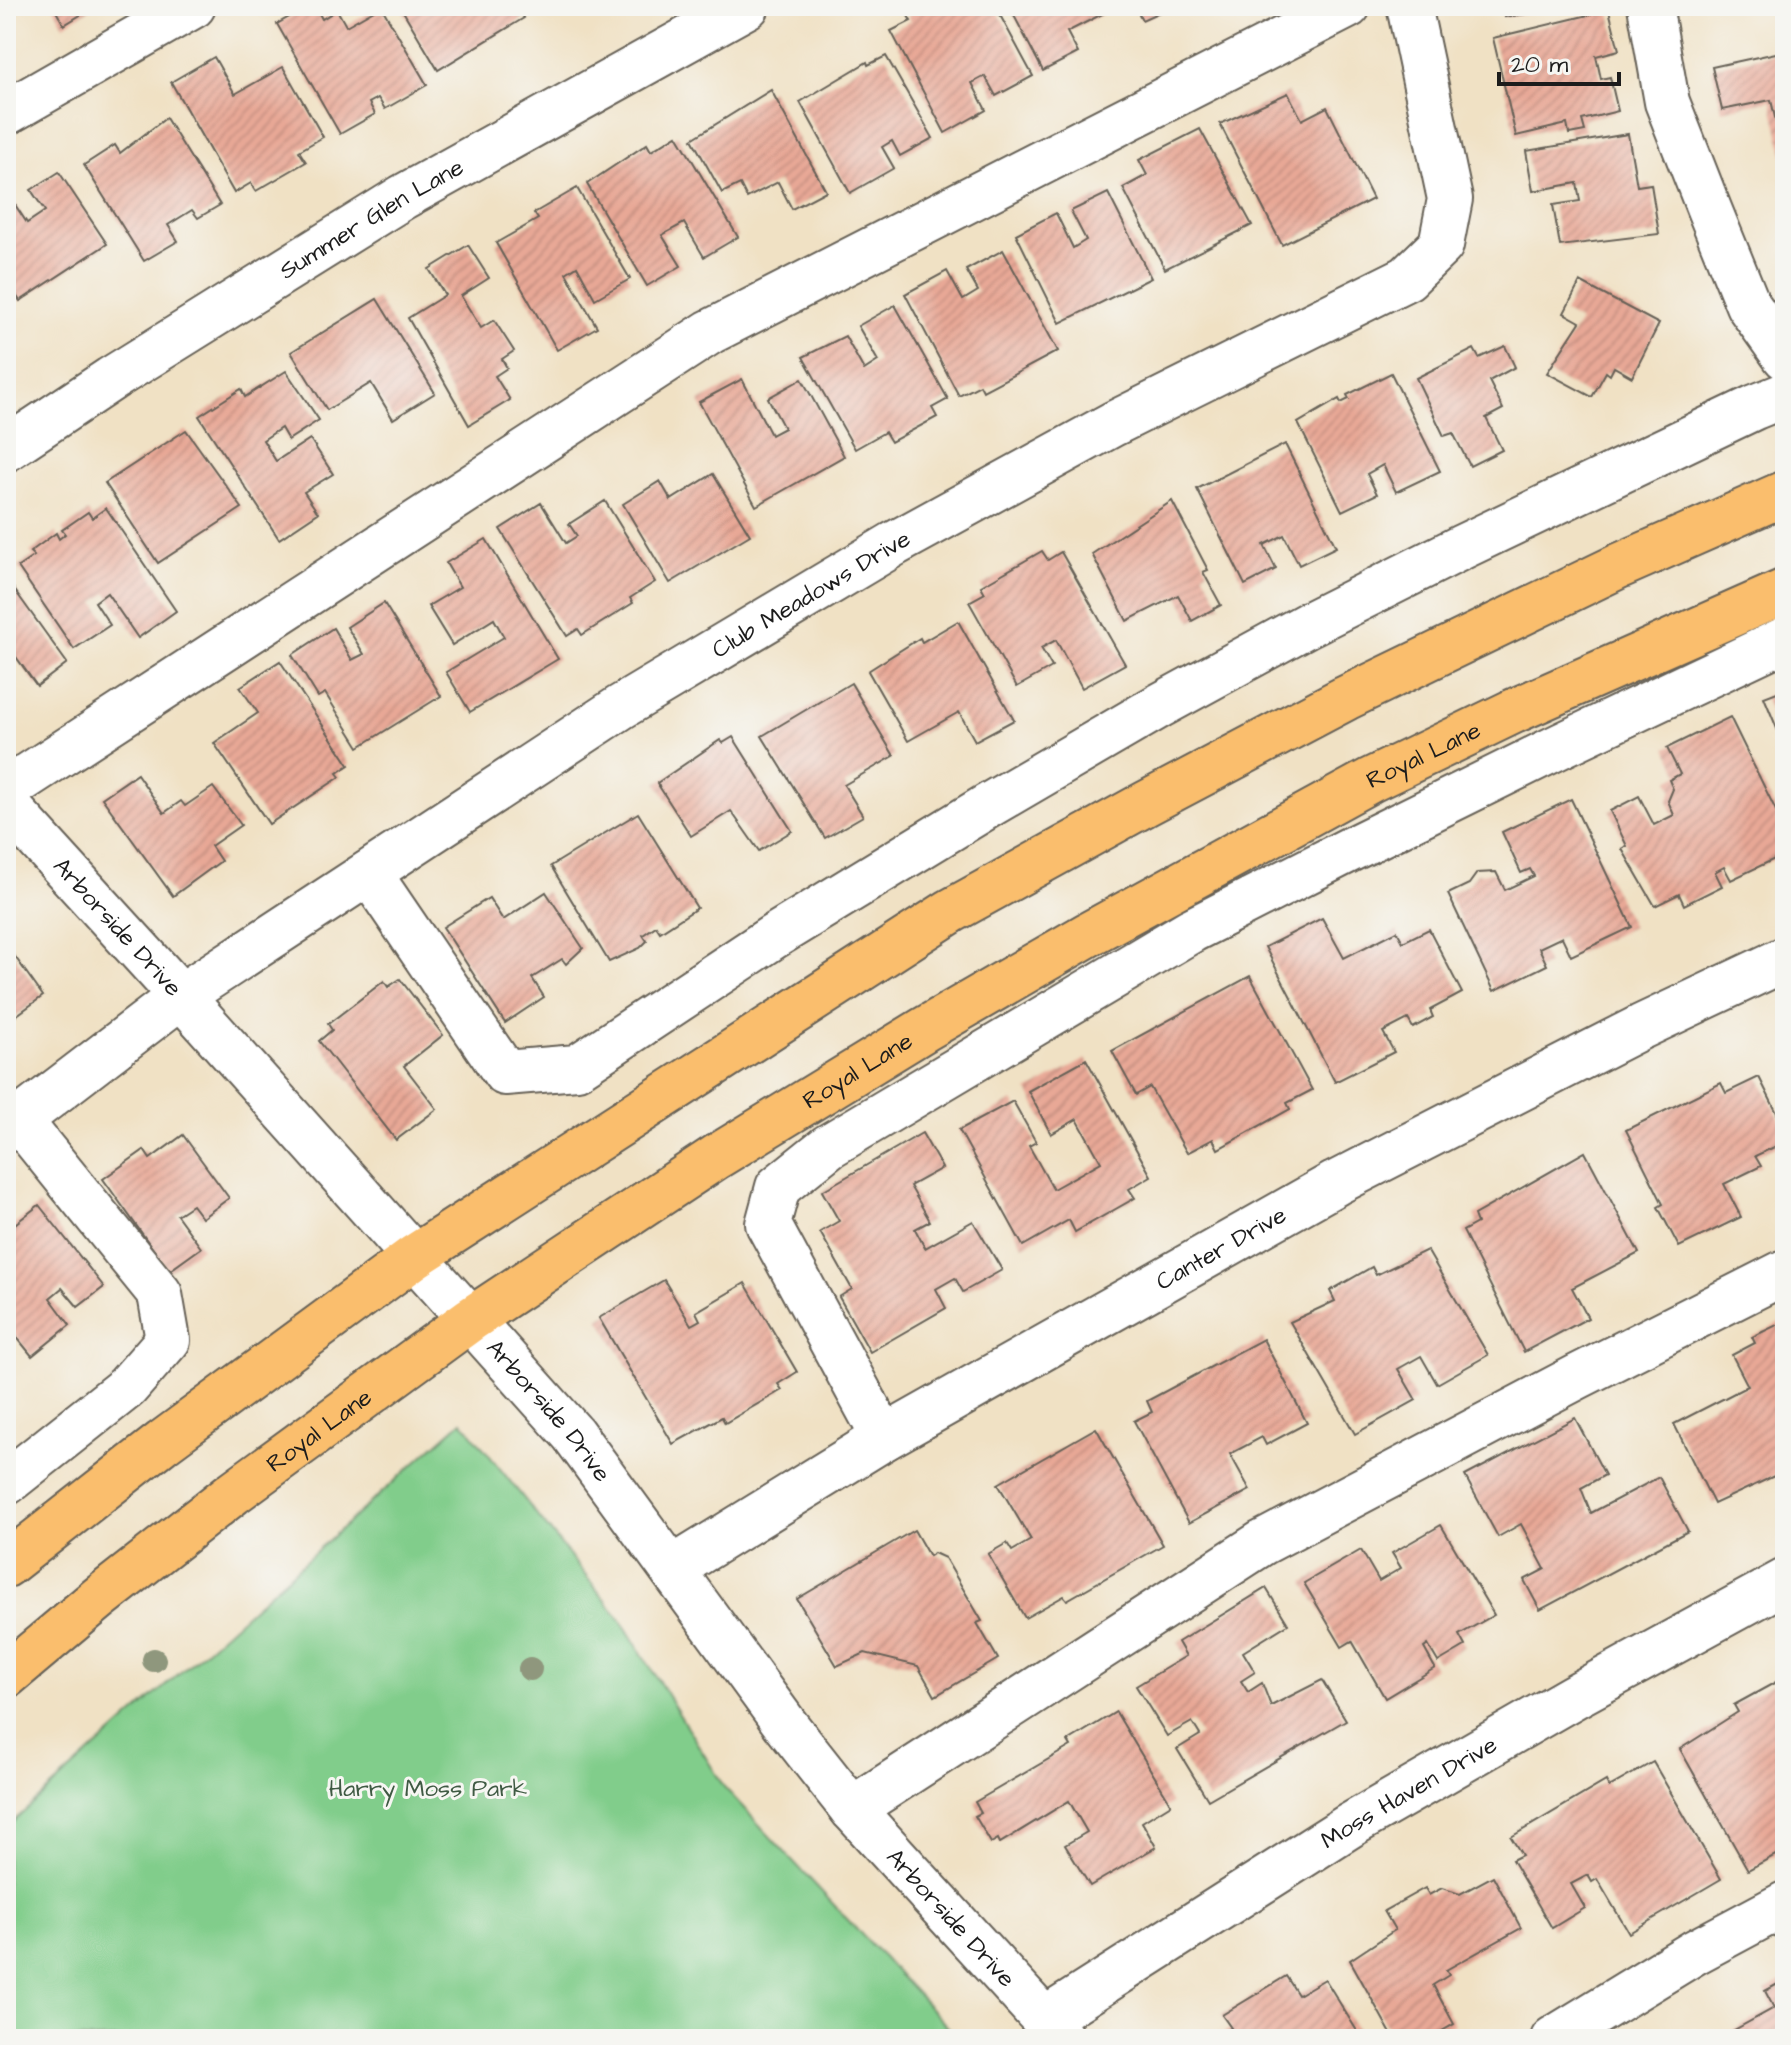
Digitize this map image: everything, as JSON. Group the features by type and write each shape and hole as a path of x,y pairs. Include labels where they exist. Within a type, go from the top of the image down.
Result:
{"main road":[{"path":"6,1565 151,1451 414,1257 964,904 1346,698 1619,566 1785,493"},
{"name":"Royal Lane","path":"6,1676 233,1493 471,1319 716,1157 925,1029 1089,934 1371,780 1514,711 1785,591"}],"street":[{"path":"6,113 193,6"},
{"name":"Summer Glen Lane","path":"6,449 111,379 403,197 747,6"},
{"path":"6,790 710,332 1348,6"},
{"name":"Club Meadows Drive","path":"12,1125 181,996 621,707 894,544 1113,424 1407,278 1441,245 1450,199 1409,6"},
{"path":"1650,6 1667,102 1748,305 1785,357"},
{"path":"369,873 505,1073 577,1067 773,937 1173,698 1309,624 1462,547 1785,395"},
{"path":"884,1438 768,1224 778,1187 829,1146 1192,930 1562,745 1785,639"},
{"name":"Arborside Drive","path":"6,804 573,1434 785,1724 852,1809 1053,2030"},
{"name":"Canter Drive","path":"672,1569 884,1438 1336,1183 1641,1027 1785,959"},
{"path":"6,1483 127,1387 168,1340 160,1294 12,1125"},
{"path":"852,1809 1262,1543 1577,1377 1785,1272"},
{"name":"Moss Haven Drive","path":"1053,2030 1349,1826 1573,1697 1785,1581"},
{"path":"1553,2039 1695,1952 1785,1904"}],"green space":[{"name":"Harry Moss Park","path":"462,1421 621,1620 724,1787 959,2039 6,2039 6,1828"}],"building":[{"path":"53,6 95,6 64,25"},
{"path":"309,6 315,6 322,19 337,10 346,26 381,6 427,85 385,109 378,98 369,103 375,114 340,134 277,24"},
{"path":"400,6 517,6 524,18 438,70"},
{"path":"927,6 995,6 1033,76 996,96 985,76 972,83 986,110 945,133 891,31 911,21 908,16"},
{"path":"1009,6 1118,6 1067,32 1078,53 1043,71"},
{"path":"1135,6 1173,6 1142,20"},
{"path":"1503,6 1567,6 1567,8 1505,17"},
{"path":"1609,10 1619,50 1596,56 1601,79 1610,77 1618,111 1582,120 1585,131 1569,134 1567,124 1516,136 1493,38"},
{"path":"1785,51 1784,157 1771,100 1722,110 1712,67"},
{"path":"886,56 933,138 900,156 892,141 882,147 894,168 850,193 800,102 867,62 868,65"},
{"path":"214,57 235,94 283,67 323,137 299,151 306,162 256,191 251,183 234,193 171,82"},
{"path":"771,90 826,191 792,209 778,182 747,198 740,184 722,193 692,139"},
{"path":"1288,93 1302,120 1327,107 1373,199 1282,245 1220,124"},
{"path":"166,118 220,205 198,218 192,210 168,225 178,241 144,261 84,165 115,145 120,153"},
{"path":"1200,129 1252,225 1165,269 1123,188 1147,175 1139,160"},
{"path":"1628,134 1637,186 1651,184 1659,234 1560,246 1553,205 1580,201 1577,183 1533,191 1526,151"},
{"path":"677,135 738,237 704,257 684,223 662,235 681,266 647,286 587,184 647,144 651,151"},
{"path":"59,172 107,244 20,301 6,280 6,196 8,194 27,223 45,211 31,190"},
{"path":"577,188 630,279 595,299 577,266 566,273 597,327 557,350 496,243 538,219 534,213"},
{"path":"1108,193 1151,278 1060,323 1016,234 1056,213 1073,248 1086,240 1071,211"},
{"path":"468,245 489,278 461,296 481,328 494,320 514,351 502,359 507,368 495,376 510,400 469,425 408,318 445,295 429,269"},
{"path":"1003,250 1058,351 983,391 980,385 959,396 905,294 947,271 963,300 978,291 966,270"},
{"path":"1580,282 1659,324 1632,377 1614,367 1610,375 1606,372 1592,397 1547,373 1580,322 1564,313"},
{"path":"377,299 435,393 393,419 371,383 327,410 291,352"},
{"path":"895,305 948,399 932,408 937,417 891,442 885,432 855,449 803,357 845,336 864,370 878,361 858,326"},
{"path":"1505,346 1515,367 1489,381 1503,409 1486,418 1502,450 1470,466 1453,433 1444,436 1416,378 1474,349 1479,358"},
{"path":"286,371 319,420 288,440 281,428 263,440 276,461 310,439 333,474 304,492 318,513 279,539 199,416 241,389 245,397"},
{"path":"1391,373 1440,471 1396,492 1383,465 1367,474 1377,494 1342,511 1298,423 1339,399 1341,403 1349,399 1347,395"},
{"path":"742,379 771,435 784,428 768,398 802,379 844,456 756,506 699,402"},
{"path":"186,430 242,508 158,563 105,483"},
{"path":"1285,444 1336,547 1299,565 1284,535 1264,545 1276,569 1245,585 1197,489"},
{"path":"713,474 750,535 670,583 623,504 660,481 671,500"},
{"path":"605,501 655,582 630,598 633,603 582,635 578,629 567,636 500,529 541,503 566,543 577,536 569,524"},
{"path":"1172,501 1208,570 1203,572 1221,605 1192,621 1178,595 1127,621 1092,554"},
{"path":"106,508 176,611 138,638 107,593 95,602 110,625 74,649 18,567 34,556 30,552 56,533 59,539 65,534 62,530 88,512 92,518"},
{"path":"486,539 558,659 470,712 446,672 504,637 494,619 452,645 428,606 460,587 446,563"},
{"path":"1042,551 1048,560 1061,552 1125,664 1082,688 1056,640 1041,648 1052,667 1017,687 969,602 985,593 981,586"},
{"path":"6,578 67,663 37,686 11,650 6,654"},
{"path":"384,603 441,696 359,747 325,693 318,697 292,655 333,628 352,660 364,654 347,627"},
{"path":"958,621 1014,720 975,741 959,712 908,741 868,671 920,638 922,642"},
{"path":"280,661 349,765 337,773 340,777 269,824 214,743 258,713 240,687"},
{"path":"851,683 894,756 844,785 863,816 825,838 762,736"},
{"path":"1785,689 1785,748 1764,697"},
{"path":"1730,717 1785,829 1785,854 1731,880 1724,867 1715,872 1722,886 1684,905 1679,894 1655,906 1622,849 1627,846 1610,811 1639,796 1654,825 1674,815 1668,801 1673,789 1669,780 1680,774 1667,748"},
{"path":"733,737 792,831 759,851 731,811 691,836 657,783 720,740 723,743"},
{"path":"137,774 164,813 181,801 185,806 213,787 241,825 211,846 221,861 173,896 102,798"},
{"path":"1571,799 1632,927 1571,956 1562,937 1539,948 1547,965 1494,991 1448,894 1469,884 1477,873 1496,872 1505,890 1534,876 1530,869 1521,873 1502,832"},
{"path":"638,813 697,908 660,932 656,926 643,935 647,941 640,948 609,962 551,866"},
{"path":"546,892 583,948 566,964 562,959 532,978 544,997 505,1023 443,927 489,898 503,920"},
{"path":"1322,918 1344,958 1397,931 1403,942 1429,929 1462,993 1430,1010 1433,1017 1413,1028 1408,1019 1383,1032 1394,1052 1335,1082 1265,947"},
{"path":"6,944 43,996 6,1023"},
{"path":"1250,976 1312,1090 1287,1103 1290,1109 1218,1149 1213,1139 1187,1153 1150,1087 1136,1095 1112,1051"},
{"path":"400,979 443,1035 404,1066 437,1109 396,1140 319,1041 332,1030 328,1024 384,981 388,987"},
{"path":"1086,1059 1151,1176 1129,1189 1135,1198 1075,1232 1069,1220 1023,1246 959,1130 1013,1101 1036,1142 1029,1146 1053,1189 1101,1162 1077,1119 1051,1134 1028,1091"},
{"path":"1759,1077 1785,1129 1785,1142 1755,1156 1761,1166 1724,1184 1741,1217 1679,1247 1658,1207 1663,1204 1626,1130 1721,1083 1726,1093"},
{"path":"922,1133 942,1168 910,1186 930,1221 915,1229 925,1248 973,1221 1002,1270 963,1292 955,1278 936,1289 946,1308 870,1352 839,1297 852,1289 820,1232 839,1221 822,1191"},
{"path":"183,1135 229,1198 202,1218 192,1205 177,1215 201,1248 169,1271 103,1179 144,1150 150,1159"},
{"path":"1585,1152 1639,1253 1572,1288 1588,1318 1524,1352 1463,1231 1477,1223 1474,1215"},
{"path":"39,1205 104,1287 78,1307 62,1288 50,1298 70,1325 32,1356 6,1324 6,1231"},
{"path":"1427,1250 1488,1355 1437,1384 1421,1356 1398,1369 1416,1400 1355,1434 1290,1322 1335,1301 1330,1291 1372,1267 1376,1275"},
{"path":"664,1280 691,1325 700,1320 696,1312 745,1283 797,1372 778,1384 782,1390 725,1423 722,1417 673,1444 599,1318"},
{"path":"1785,1321 1785,1471 1714,1504 1674,1424 1748,1386 1732,1355 1755,1343 1752,1337"},
{"path":"1263,1339 1307,1423 1266,1445 1262,1437 1230,1454 1250,1490 1189,1523 1134,1421 1152,1412 1147,1401"},
{"path":"1575,1418 1605,1475 1581,1488 1591,1513 1659,1477 1688,1531 1540,1610 1524,1580 1545,1569 1521,1524 1498,1537 1465,1476"},
{"path":"1096,1428 1163,1545 1067,1600 1064,1596 1025,1618 988,1554 1007,1543 1012,1551 1031,1540 998,1484"},
{"path":"1441,1525 1494,1615 1459,1635 1465,1646 1438,1662 1428,1645 1424,1648 1435,1668 1385,1698 1352,1641 1342,1647 1304,1583 1361,1550 1379,1581 1401,1568 1392,1553"},
{"path":"914,1530 929,1556 934,1553 945,1558 982,1621 977,1623 998,1659 935,1696 918,1666 865,1653 837,1666 797,1599"},
{"path":"1266,1588 1288,1624 1243,1652 1255,1672 1241,1681 1248,1692 1262,1683 1271,1706 1322,1680 1346,1720 1208,1800 1177,1749 1200,1735 1192,1722 1167,1736 1136,1686 1186,1656 1178,1642"},
{"path":"1785,1677 1785,1850 1748,1870 1680,1749 1738,1712 1734,1705"},
{"path":"1116,1712 1171,1804 1142,1822 1156,1847 1090,1886 1065,1845 1087,1832 1069,1801 1000,1843 998,1839 991,1843 975,1816 981,1813 975,1802 1071,1746 1068,1741"},
{"path":"1653,1762 1721,1879 1629,1933 1597,1879 1592,1882 1588,1875 1571,1884 1585,1908 1552,1928 1512,1860 1522,1855 1511,1837 1606,1781 1609,1787"},
{"path":"1493,1876 1521,1928 1446,1970 1449,1975 1433,1985 1454,2024 1428,2039 1394,2039 1350,1960 1395,1930 1384,1911 1425,1888 1429,1895 1442,1888 1460,1894"},
{"path":"1286,1976 1298,1995 1325,1979 1362,2039 1213,2039 1231,2028 1222,2015"},
{"path":"1785,1980 1785,2039 1718,2039 1774,2008 1765,1991"}]}
